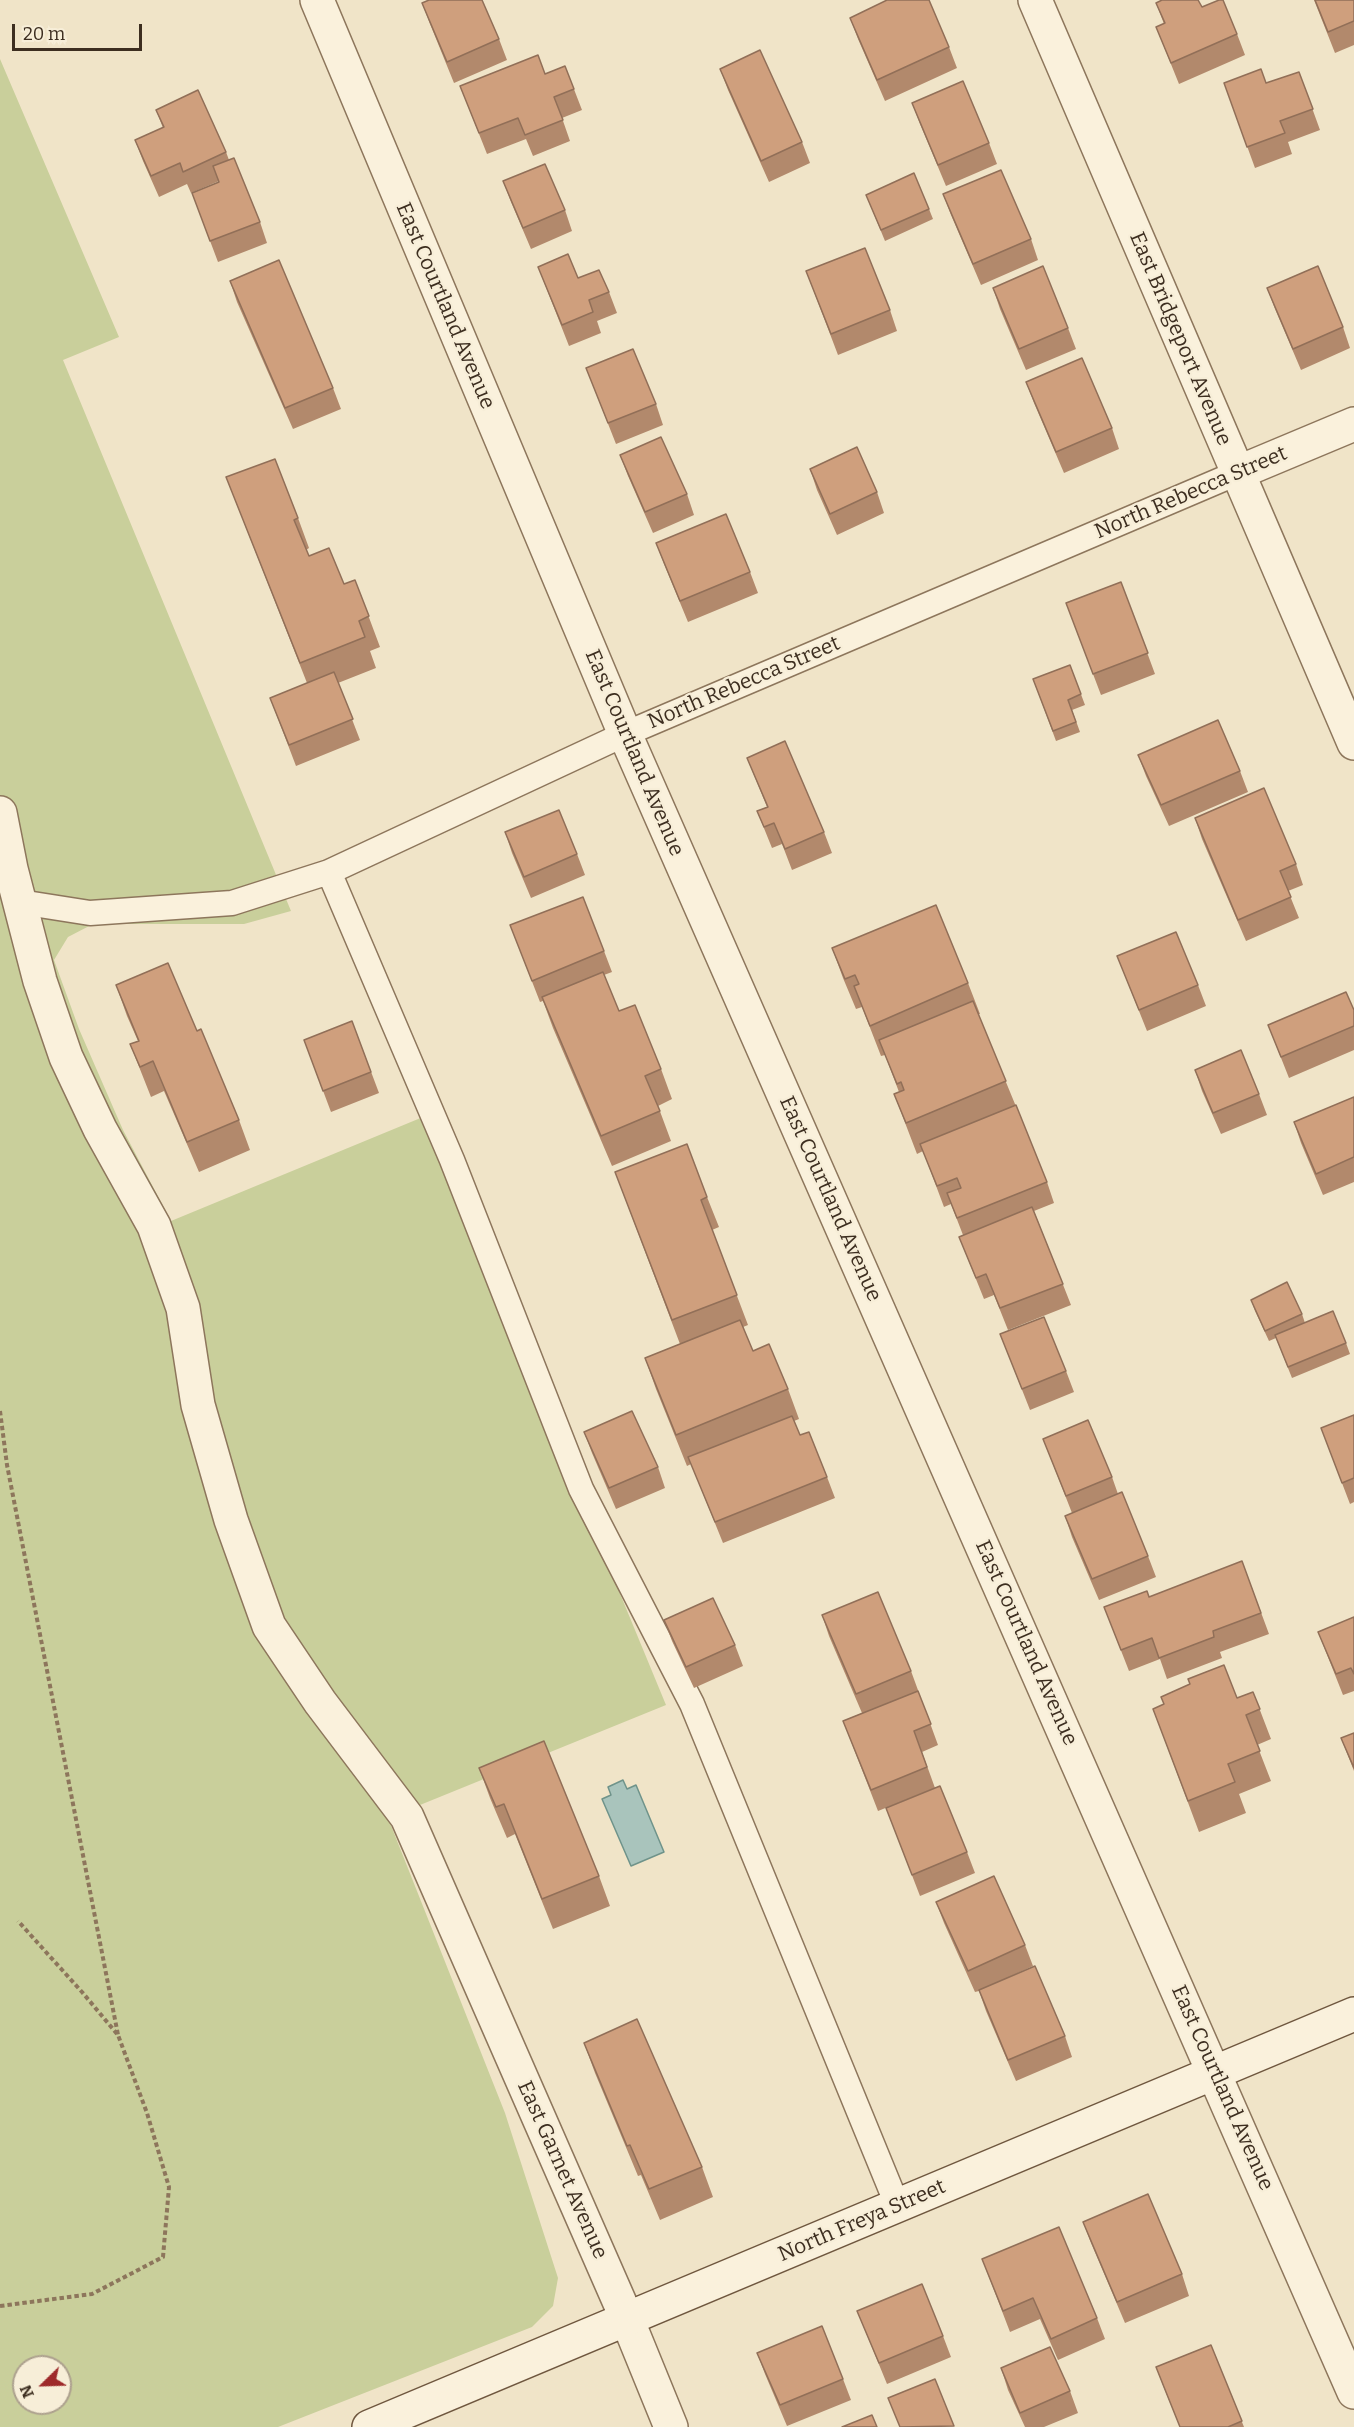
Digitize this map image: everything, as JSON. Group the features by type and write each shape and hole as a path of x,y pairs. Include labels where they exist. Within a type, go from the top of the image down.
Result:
{"street":[{"name":"East Courtland Avenue","path":"317,0 625,734 1354,2392"},
{"name":"East Bridgeport Avenue","path":"1035,0 1354,743"},
{"name":"North Rebecca Street","path":"1237,473 1354,424"},
{"name":"East Garnet Avenue","path":"0,813 10,869 40,981 66,1057 100,1129 154,1226 179,1298 198,1405 231,1520 269,1626 320,1702 407,1817 627,2319 671,2427"},
{"name":"North Freya Street","path":"369,2427 1354,2014"}],"lane":[{"name":"North Rebecca Street","path":"20,902 90,913 232,903 329,872 625,734 1237,473"},
{"path":"329,872 452,1160 581,1489 692,1704 898,2207"}],"path":[{"path":"0,1411 7,1465 118,2035 147,2113 169,2187 163,2257 92,2294 0,2306"},
{"path":"18,1921 118,2035"}],"green space":[{"path":"0,59 119,337 63,360 291,911 244,924 93,924 68,937 54,960 79,1029 123,1130 171,1221 423,1117 666,1705 388,1818 505,2113 558,2278 553,2306 532,2327 278,2427 0,2427"}],"water":[{"path":"623,1780 627,1789 636,1785 664,1852 631,1866 602,1799 611,1795 608,1787"}],"building":[{"path":"429,0 482,0 499,39 447,62 422,3"},
{"path":"887,0 929,0 949,47 877,80 850,18"},
{"path":"1162,0 1198,0 1202,7 1223,0 1237,34 1171,63 1156,27 1165,23 1156,3"},
{"path":"1315,0 1354,0 1354,21 1328,32"},
{"path":"760,50 802,142 761,161 720,69"},
{"path":"538,55 545,74 565,66 574,89 554,97 563,120 525,135 518,118 479,133 460,86"},
{"path":"1261,69 1266,83 1299,72 1313,109 1280,121 1285,133 1247,147 1224,83"},
{"path":"963,81 989,143 938,165 912,103"},
{"path":"198,90 226,152 183,172 180,163 151,176 135,140 164,127 156,110"},
{"path":"234,158 260,222 210,241 192,193 219,182 213,166"},
{"path":"545,164 565,210 523,228 503,181"},
{"path":"1001,170 1031,239 973,264 943,194"},
{"path":"914,173 929,209 881,230 866,195"},
{"path":"865,248 890,310 831,334 806,271"},
{"path":"568,254 578,278 599,270 609,292 589,300 593,312 562,325 538,267"},
{"path":"279,260 333,388 285,408 230,281"},
{"path":"1043,266 1068,328 1019,349 993,288"},
{"path":"1318,266 1343,327 1293,349 1267,288"},
{"path":"633,349 656,404 608,423 586,368"},
{"path":"1082,358 1112,428 1056,452 1026,382"},
{"path":"661,437 687,494 645,512 620,455"},
{"path":"857,447 877,492 830,514 810,469"},
{"path":"275,459 298,518 294,520 309,556 329,548 344,584 355,580 369,616 359,621 365,637 300,663 226,477"},
{"path":"726,514 750,572 680,601 656,543"},
{"path":"1121,582 1148,653 1093,674 1066,603"},
{"path":"1070,665 1081,694 1068,700 1076,722 1053,731 1033,679"},
{"path":"334,672 353,719 289,745 270,698"},
{"path":"1218,720 1240,771 1161,805 1138,755"},
{"path":"785,741 824,832 785,849 774,823 764,827 757,811 768,807 747,758"},
{"path":"1264,788 1296,864 1280,871 1291,897 1238,920 1195,818"},
{"path":"559,810 577,854 524,877 505,832"},
{"path":"583,897 604,951 532,981 510,925"},
{"path":"936,905 968,983 870,1026 854,986 859,984 855,975 845,979 832,948"},
{"path":"1176,932 1198,985 1139,1010 1117,956"},
{"path":"168,963 197,1031 201,1029 239,1120 187,1142 153,1061 140,1067 130,1044 139,1041 116,985"},
{"path":"603,972 619,1011 635,1005 661,1069 645,1076 660,1111 601,1136 542,997"},
{"path":"1346,992 1354,1010 1354,1026 1281,1057 1268,1025"},
{"path":"973,1001 1006,1081 906,1123 894,1094 904,1090 901,1082 897,1084 879,1040"},
{"path":"352,1021 371,1072 323,1091 304,1040"},
{"path":"1241,1050 1259,1094 1213,1113 1195,1070"},
{"path":"1354,1097 1354,1157 1316,1174 1294,1122"},
{"path":"1016,1105 1047,1182 957,1218 947,1193 961,1188 957,1178 937,1186 920,1144"},
{"path":"687,1144 707,1197 701,1200 737,1295 672,1320 615,1172"},
{"path":"1032,1207 1063,1284 1000,1308 986,1274 976,1278 959,1237"},
{"path":"1287,1282 1302,1314 1265,1331 1251,1300"},
{"path":"1333,1311 1346,1343 1288,1367 1275,1335"},
{"path":"1044,1317 1066,1371 1022,1389 1000,1334"},
{"path":"740,1320 753,1351 769,1344 788,1389 676,1435 645,1358"},
{"path":"632,1411 658,1467 609,1488 584,1432"},
{"path":"1354,1415 1354,1478 1342,1483 1321,1428"},
{"path":"792,1416 800,1435 809,1432 827,1477 715,1522 688,1457"},
{"path":"1088,1420 1112,1477 1066,1496 1043,1439"},
{"path":"1122,1492 1148,1556 1092,1579 1065,1516"},
{"path":"1242,1561 1261,1613 1213,1631 1214,1637 1159,1658 1152,1638 1121,1650 1104,1607 1147,1591 1149,1597"},
{"path":"878,1592 911,1671 856,1694 822,1615"},
{"path":"713,1598 735,1645 686,1667 664,1620"},
{"path":"1354,1617 1354,1674 1351,1668 1336,1674 1318,1632"},
{"path":"1224,1665 1237,1698 1253,1692 1260,1709 1246,1715 1260,1751 1228,1764 1235,1782 1188,1801 1153,1709 1164,1704 1161,1697 1190,1684 1188,1679"},
{"path":"918,1691 931,1724 914,1731 927,1767 871,1790 843,1721"},
{"path":"1354,1733 1354,1768 1341,1738"},
{"path":"544,1741 599,1876 542,1899 504,1804 496,1807 479,1768"},
{"path":"940,1786 967,1852 912,1875 886,1808"},
{"path":"994,1876 1025,1945 968,1971 936,1902"},
{"path":"1035,1966 1065,2036 1008,2060 979,1990"},
{"path":"637,2019 702,2167 649,2189 630,2145 627,2146 584,2043"},
{"path":"1148,2194 1182,2274 1117,2302 1083,2222"},
{"path":"1059,2227 1097,2318 1051,2339 1033,2298 1003,2311 982,2259"},
{"path":"922,2284 943,2336 879,2363 857,2311"},
{"path":"822,2326 843,2379 780,2405 757,2353"},
{"path":"1211,2345 1242,2421 1228,2427 1180,2427 1156,2367"},
{"path":"1050,2347 1070,2391 1020,2413 1001,2368"},
{"path":"935,2379 954,2426 900,2427 888,2398"},
{"path":"872,2415 877,2427 842,2427"}]}
